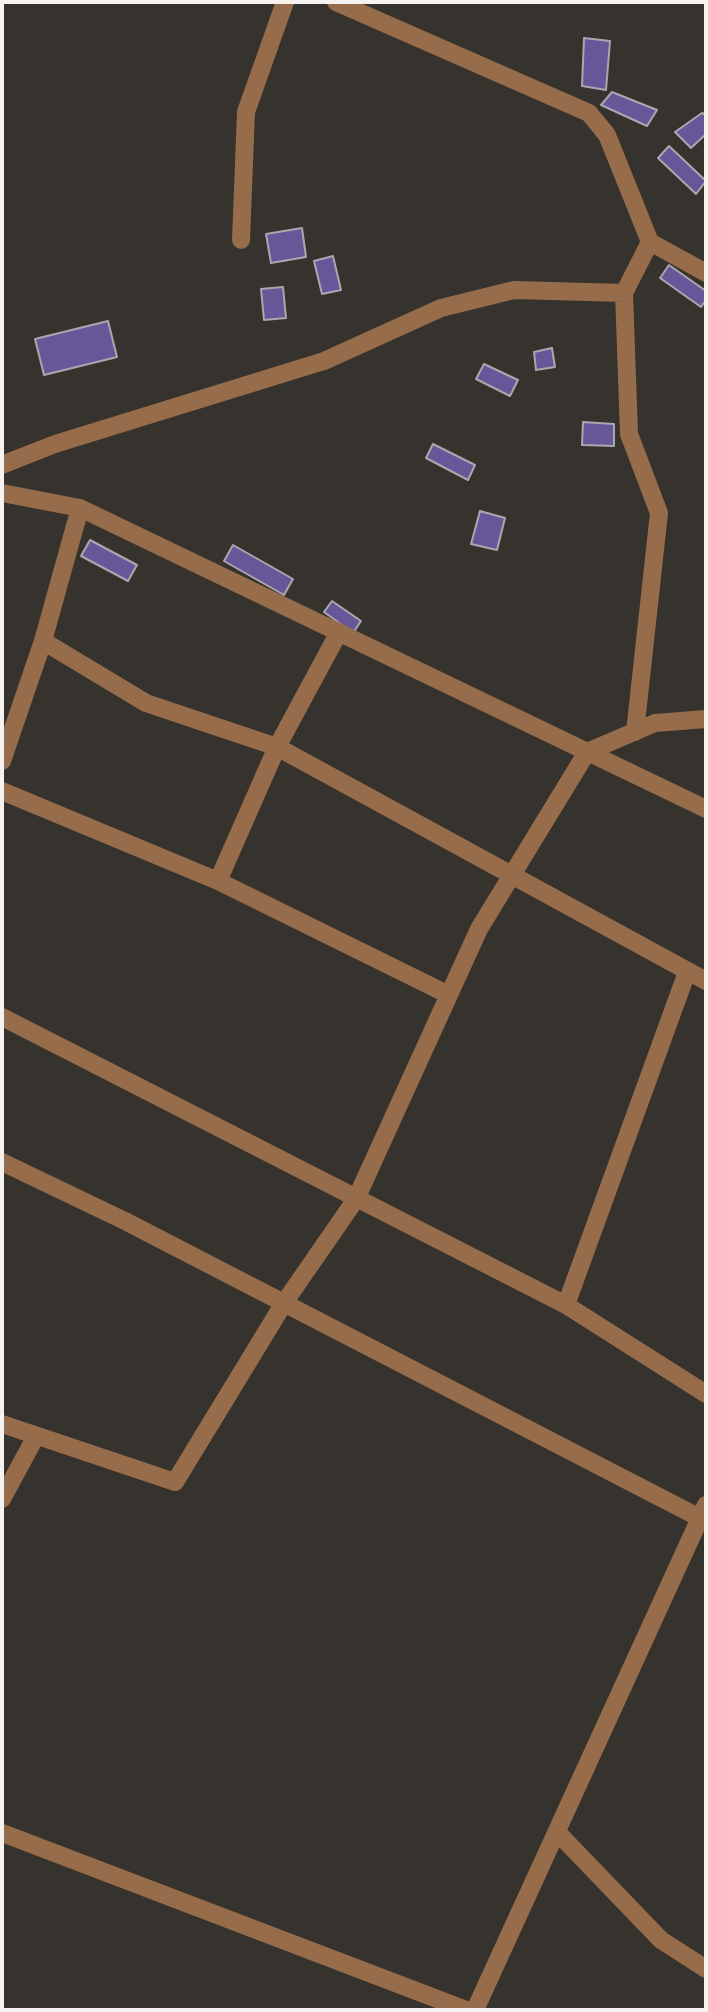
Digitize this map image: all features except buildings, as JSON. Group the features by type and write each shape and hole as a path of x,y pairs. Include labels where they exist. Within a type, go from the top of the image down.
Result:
{"street":[{"path":"241,240 246,113 285,2"},
{"path":"336,2 589,113 607,135 650,242 706,273"},
{"path":"635,732 659,513 629,434 624,293 650,242"},
{"path":"2,465 55,444 324,361 441,308 514,290 624,293"},
{"path":"2,493 80,508 706,809"},
{"path":"2,761 43,641 80,508"},
{"path":"218,881 278,747 339,632"},
{"path":"43,641 146,702 278,747 706,981"},
{"path":"2,1424 175,1482 284,1303 356,1199 479,929 587,752 655,723 706,719"},
{"path":"2,791 218,881 449,995"},
{"path":"566,1305 687,972"},
{"path":"2,1017 566,1305 706,1394"},
{"path":"2,1162 703,1511 475,2010"},
{"path":"2,1499 36,1436"},
{"path":"557,1832 661,1940 706,1969"},
{"path":"2,1833 466,2010"}]}
